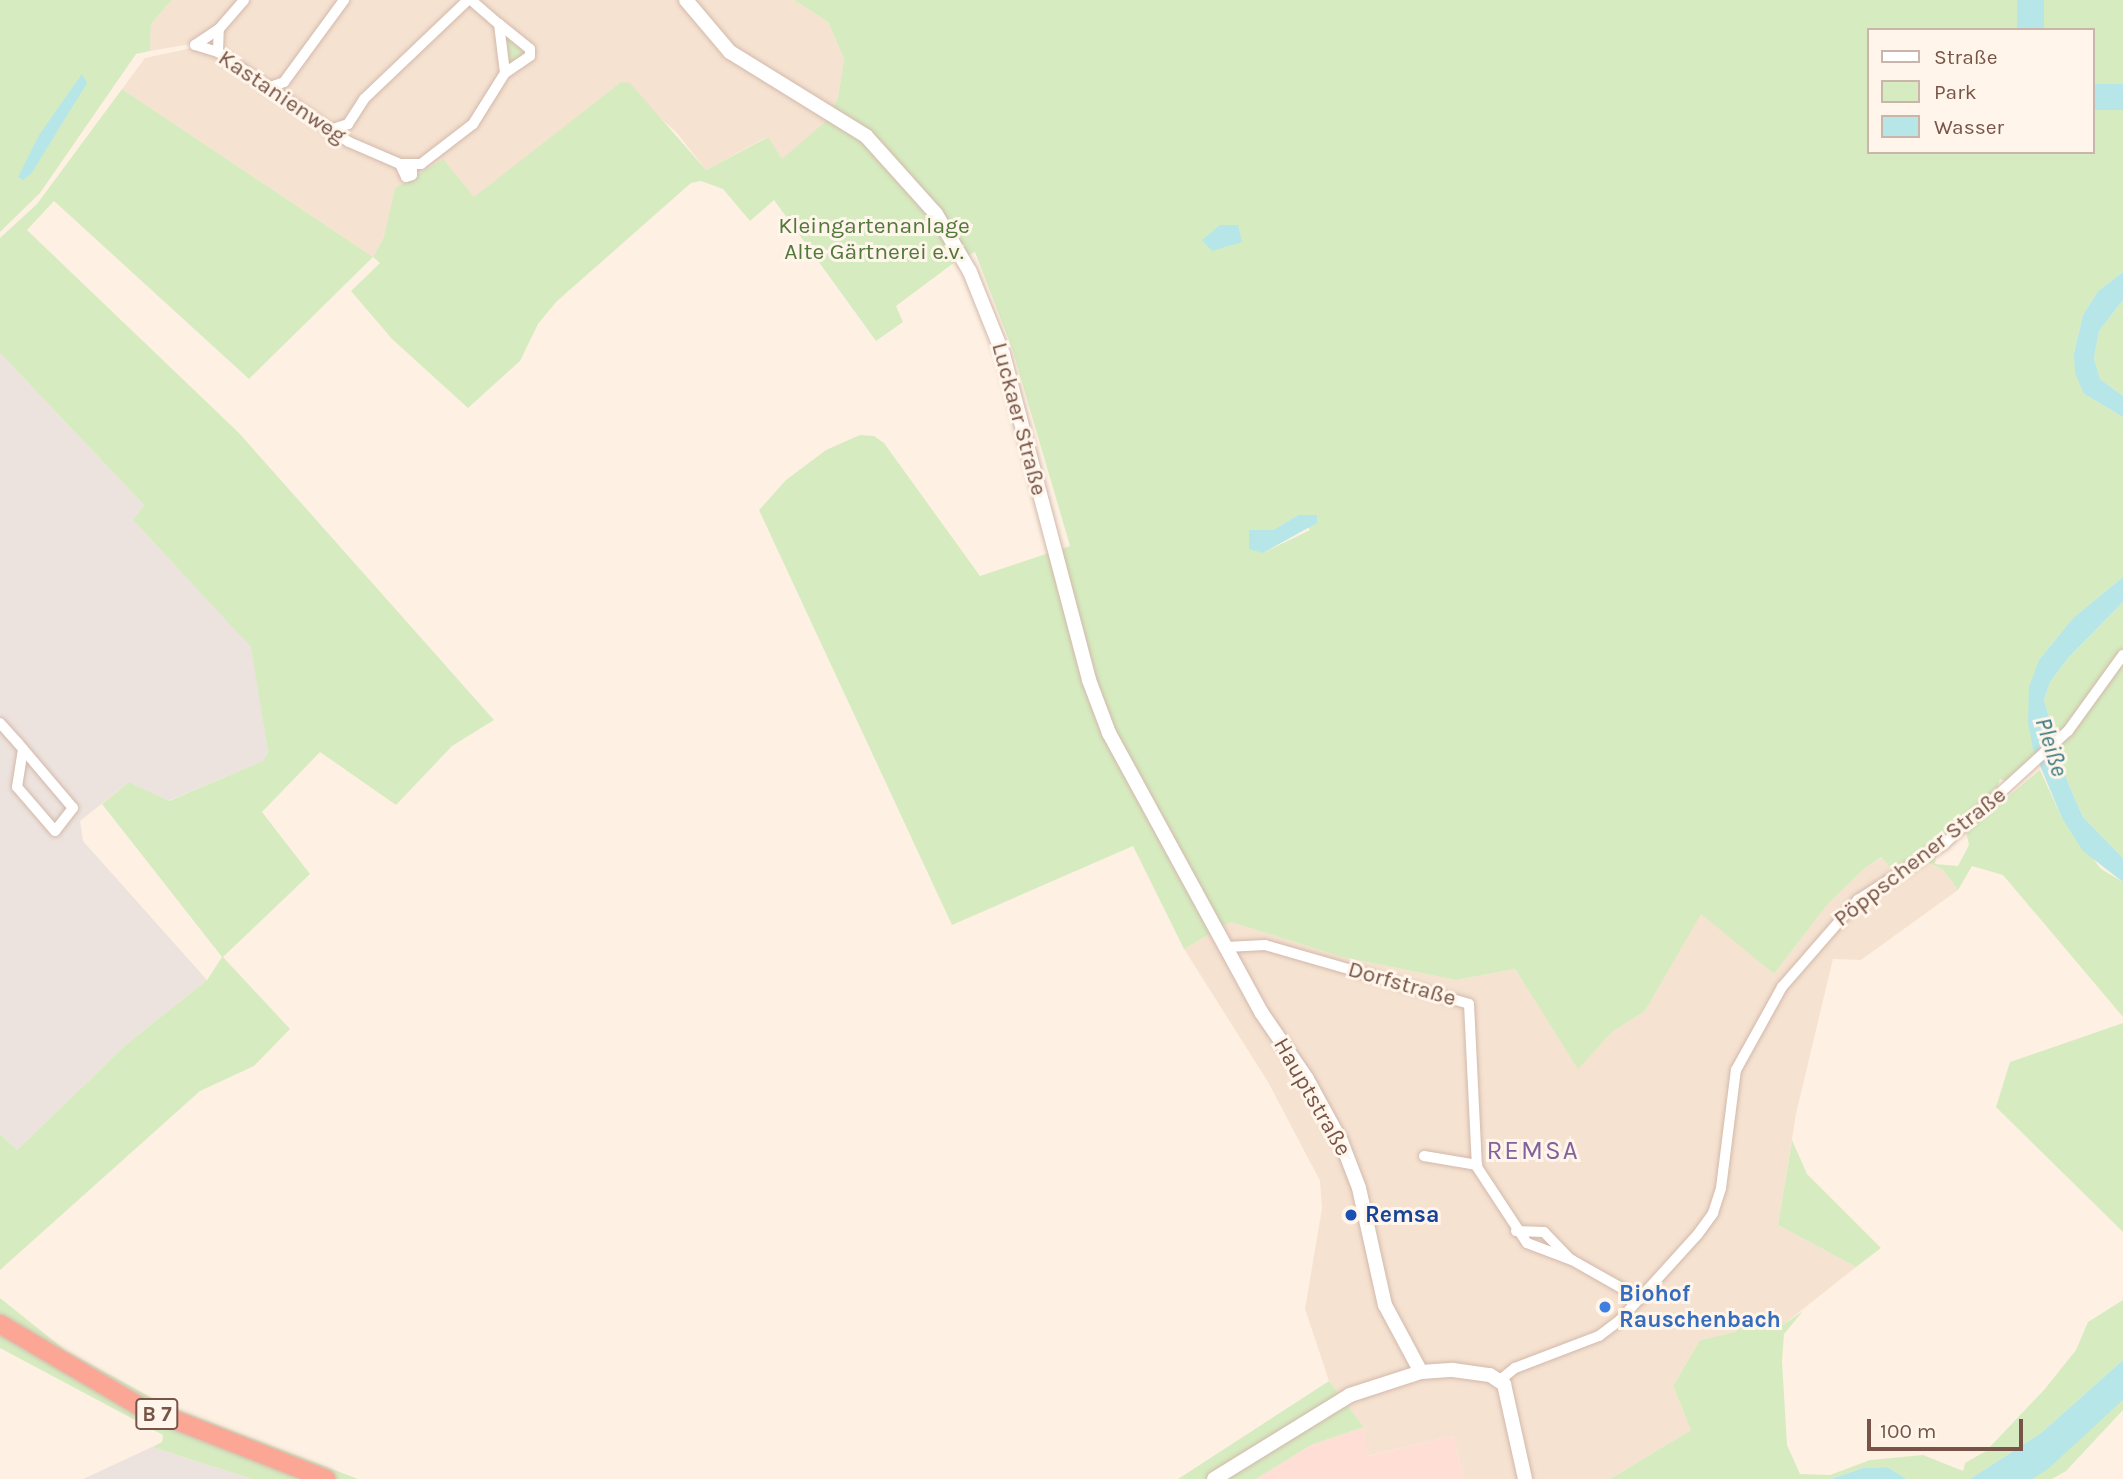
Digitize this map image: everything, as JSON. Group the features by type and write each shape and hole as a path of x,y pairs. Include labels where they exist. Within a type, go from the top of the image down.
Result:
{"highway":[{"name":"B 7","path":"0,1324 139,1406 326,1479"}],"street":[{"path":"218,52 219,29 244,0"},
{"path":"267,88 284,82 344,0"},
{"path":"349,142 348,124 364,99 470,0 530,49 530,55 505,73 499,24"},
{"name":"Luckaer Straße","path":"686,0 730,52 866,136 936,214 970,272 1003,354 1089,680 1109,733 1218,933"},
{"name":"Kastanienweg","path":"219,29 195,45 218,52 349,142 398,164 421,164 473,124 505,73"},
{"path":"284,82 285,100"},
{"path":"330,130 348,124"},
{"name":"Pöppschener Straße","path":"1500,1380 1516,1368 1599,1336 1641,1299 1713,1213 1721,1188 1736,1070 1782,986 1858,900 1943,845 2068,731 2123,654"},
{"path":"0,723 23,749 73,808 55,831 17,787 23,749"},
{"name":"Hauptstraße","path":"1218,933 1341,1142 1359,1188 1385,1305 1421,1372"},
{"name":"Dorfstraße","path":"1226,947 1265,945 1469,1004 1477,1165 1516,1231 1527,1243 1572,1260 1641,1299"},
{"path":"1424,1156 1477,1165"},
{"name":"Dorfstraße","path":"1516,1231 1544,1232 1572,1260"},
{"path":"1214,1479 1350,1395 1421,1372 1454,1370 1500,1380 1510,1398 1525,1479"}],"shaded area":[{"path":"172,0 794,0 828,22 844,59 838,97 827,120 782,160 767,137 706,170 677,133 621,82 474,198 442,159 395,188 383,239 373,257 122,89 145,58 192,48 191,44 150,51 151,24"},
{"path":"0,353 144,505 133,520 252,647 268,752 264,761 168,801 129,782 80,821 83,841 207,980 128,1043 17,1150 0,1134"},
{"path":"1918,853 1927,863 1943,870 1958,890 1861,960 1833,959 1796,1114 1778,1225 1856,1267 1783,1325 1748,1320 1735,1332 1700,1340 1673,1386 1691,1430 1610,1479 1464,1479 1453,1436 1367,1456 1364,1427 1329,1381 1305,1309 1322,1208 1320,1181 1268,1082 1184,949 1231,922 1342,957 1456,980 1515,969 1578,1068 1612,1032 1645,1011 1701,913 1774,974 1827,905 1865,868 1883,857 1891,869"},
{"path":"1364,1427 1368,1456 1453,1436 1464,1479 1256,1479 1311,1445"},
{"path":"152,1447 252,1479 83,1479"}],"green space":[{"path":"0,0 172,0 151,24 150,51 136,54 40,193 0,232"},
{"name":"Kleingartenanlage Alte Gärtnerei e.v.","path":"794,0 2017,0 2019,28 1868,28 1868,154 2095,154 2095,110 2123,110 2123,272 2098,291 2083,315 2074,353 2084,394 2123,417 2123,577 2073,618 2039,660 2035,756 2008,782 2000,779 1995,794 1934,844 1891,869 1882,857 1865,868 1827,905 1774,974 1701,914 1645,1011 1612,1032 1578,1069 1515,969 1456,980 1342,957 1231,922 1184,949 1133,846 952,925 759,510 786,480 826,450 860,435 874,436 884,443 980,576 1070,546 1012,348 975,252 955,262 896,306 903,322 876,341 774,200 750,221 723,189 701,181 691,183 556,302 538,324 520,361 468,408 392,339 351,291 380,263 373,257 383,239 395,188 443,159 474,197 621,82 630,83 706,170 768,137 782,159 827,120 838,97 844,59 828,22","holes":["1298,515 1310,530 1263,553 1258,530 1273,530"]},
{"path":"2044,0 2123,0 2123,84 2095,84 2095,28 2044,28"},
{"path":"505,35 525,53 508,65"},
{"path":"122,89 373,257 249,379 54,201 27,230 239,433 494,720 452,746 396,805 320,752 262,812 310,874 223,957 290,1029 254,1066 200,1091 0,1270 0,1134 17,1150 128,1043 207,980 222,957 102,804 129,782 169,801 263,761 268,752 251,647 133,520 144,505 0,353 0,238 37,204"},
{"path":"2123,300 2123,396 2100,379 2094,358 2099,331"},
{"path":"2123,602 2123,858 2083,817 2068,783 2044,700 2050,682 2069,657"},
{"path":"2040,770 2062,818 2101,869 2123,882 2123,1017 2003,875 1972,866 1958,890 1943,870 1924,861 1936,857 1935,864 1958,866 1969,845 1966,832"},
{"path":"2123,1023 2123,1232 1996,1107 2010,1062"},
{"path":"1792,1140 1807,1174 1881,1248 1856,1267 1778,1225"},
{"path":"0,1298 65,1350 161,1403 358,1479 252,1479 152,1447 162,1442 163,1435 0,1348"},
{"path":"2123,1300 2123,1360 2041,1433 1970,1479 1907,1479 1887,1467 1863,1468 1831,1479 1610,1479 1691,1430 1673,1386 1700,1340 1735,1332 1748,1320 1777,1316 1783,1325 1803,1311 1784,1334 1782,1361 1787,1445 1800,1474 1830,1475 1870,1460 1923,1455 1963,1471 1965,1463 1986,1451 2044,1390 2076,1350 2088,1322"},
{"path":"1329,1381 1364,1427 1311,1445 1256,1479 1178,1479"},
{"path":"2123,1400 2123,1410 2066,1471 2052,1479 2033,1479"}],"water":[{"path":"2017,0 2044,0 2044,28 2017,28"},
{"path":"82,74 87,83 31,174 23,180 18,177 39,135"},
{"path":"2095,84 2123,84 2123,110 2095,110"},
{"path":"1220,225 1238,225 1242,242 1212,251 1202,240"},
{"path":"2123,272 2123,300 2099,331 2094,358 2100,379 2123,396 2123,417 2084,394 2075,373 2074,353 2083,315 2098,291"},
{"path":"1298,515 1317,515 1317,523 1263,553 1249,549 1249,530 1273,530"},
{"name":"Pleiße","path":"2123,577 2123,602 2069,657 2050,682 2044,700 2068,783 2083,817 2123,858 2123,882 2083,851 2062,818 2033,749 2028,723 2029,687 2039,660 2073,618"},
{"path":"2123,1360 2123,1400 2049,1468 2033,1479 1970,1479 2041,1433"},
{"path":"1887,1467 1907,1479 1831,1479 1863,1468"}],"place":[{"name":"Remsa","path":"1351,1215"},
{"name":"Biohof Rauschenbach","path":"1605,1307"}],"district":[{"name":"REMSA","path":"1533,1151"}]}
